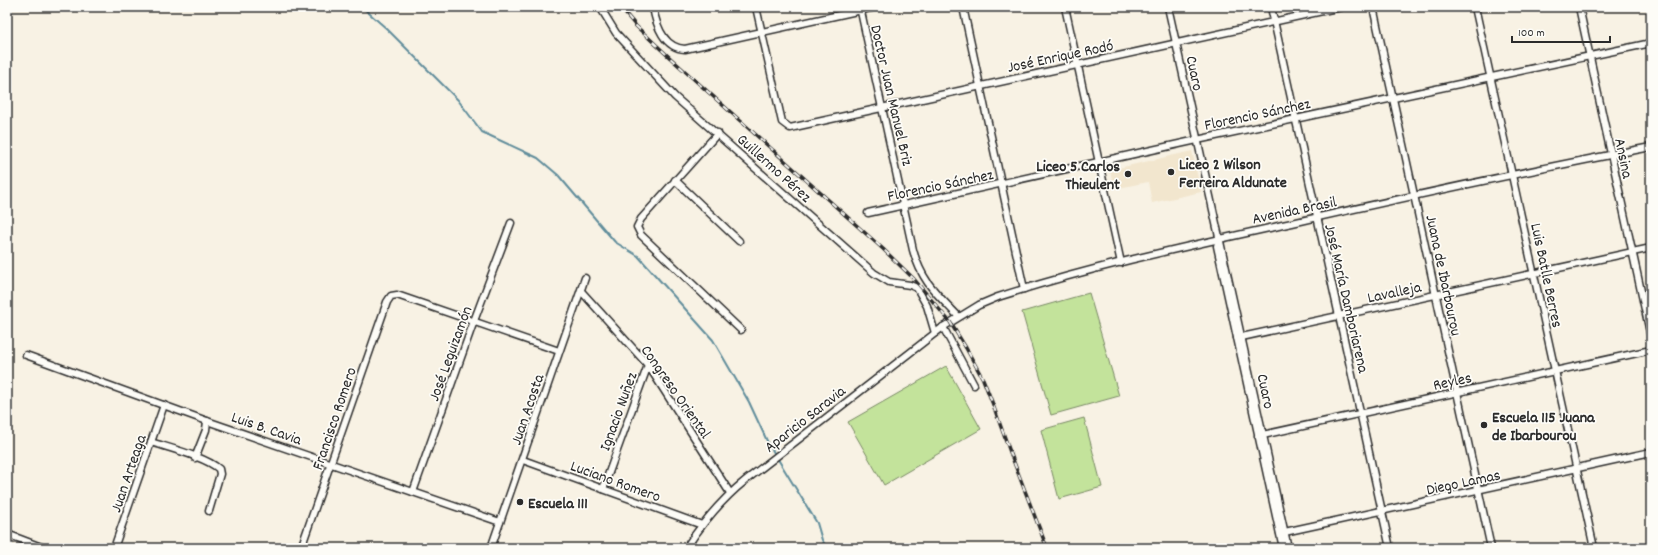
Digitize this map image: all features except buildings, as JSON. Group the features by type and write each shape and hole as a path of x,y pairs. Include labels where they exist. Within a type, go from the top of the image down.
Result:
{"street":[{"name":"Guillermo Pérez","path":"600,7 616,33 670,91 874,273 888,282 910,285 916,288 926,306 935,333"},
{"path":"653,7 655,17 665,38 674,47 685,49 860,9 876,7"},
{"path":"756,7 762,32"},
{"path":"963,7 1024,289"},
{"path":"1065,7 1121,263"},
{"name":"Cuaro","path":"1168,7 1219,239 1217,246 1239,337 1282,533 1283,548"},
{"name":"José María Damboriarena","path":"1271,7 1390,548"},
{"name":"José Enrique Rodó","path":"762,32 782,122 790,128 794,128 883,107 1342,7"},
{"name":"Juana de Ibarbourou","path":"1373,7 1491,548"},
{"name":"Luis Batlle Berres","path":"1476,7 1594,548"},
{"name":"Ansina","path":"1579,7 1591,56 1651,337"},
{"name":"Doctor Juan Manuel Briz","path":"860,9 918,266 927,283 958,316"},
{"name":"Florencio Sánchez","path":"868,213 1099,163 1295,118 1651,42"},
{"path":"718,133 641,219 637,227 641,235 741,330"},
{"name":"Avenida Brasil","path":"950,322 958,316 998,297 1121,263 1219,239 1415,196 1651,147"},
{"path":"675,180 739,240"},
{"name":"José Leguizamón","path":"413,492 474,321 511,223"},
{"name":"Lavalleja","path":"1239,337 1651,248"},
{"name":"Juan Acosta","path":"491,548 523,460 585,278"},
{"name":"Congreso Oriental","path":"581,291 648,365 730,493"},
{"name":"Francisco Romero","path":"301,548 387,302 391,296 397,295 474,321"},
{"path":"474,321 559,351"},
{"name":"Aparicio Saravia","path":"686,548 702,525 730,493 769,461 950,322"},
{"path":"943,327 974,385"},
{"name":"Reyles","path":"1261,435 1651,350"},
{"name":"Luis B. Cavia","path":"26,354 164,406 500,522"},
{"name":"Ignacio Nuñez","path":"603,489 648,365"},
{"name":"Juan Arteaga","path":"114,548 164,406"},
{"path":"196,458 206,430 207,421"},
{"path":"151,442 196,458 219,469 220,474 209,511"},
{"name":"Diego Lamas","path":"1282,533 1479,491 1651,452"},
{"name":"Luciano Romero","path":"523,460 702,525"},
{"name":"Cuaro","path":"1282,533 1288,548"},
{"path":"7,534 44,548"}],"shaded area":[{"name":"Liceo 2 Wilson Ferreira Aldunate","path":"1192,151 1201,192 1152,203 1148,182 1114,189 1110,170"}],"green space":[{"path":"1089,293 1119,396 1051,415 1022,312"},
{"path":"946,366 981,429 884,485 848,422"},
{"path":"1084,418 1102,487 1059,499 1041,430"}],"waterway":[{"path":"362,7 387,29 458,100 482,132 538,158 558,175 615,242 638,256 713,340 749,402 768,443 817,523 822,540 827,548"}],"railway":[{"path":"620,7 636,26 667,55 883,249 914,279 950,322 983,379 1047,548"}],"place":[{"name":"Liceo 2 Wilson Ferreira Aldunate","path":"1171,172"},
{"name":"Liceo 5 Carlos Thieulent","path":"1128,174"},
{"name":"Escuela 115 Juana de Ibarbourou","path":"1484,425"},
{"name":"Escuela 111","path":"520,502"}]}
